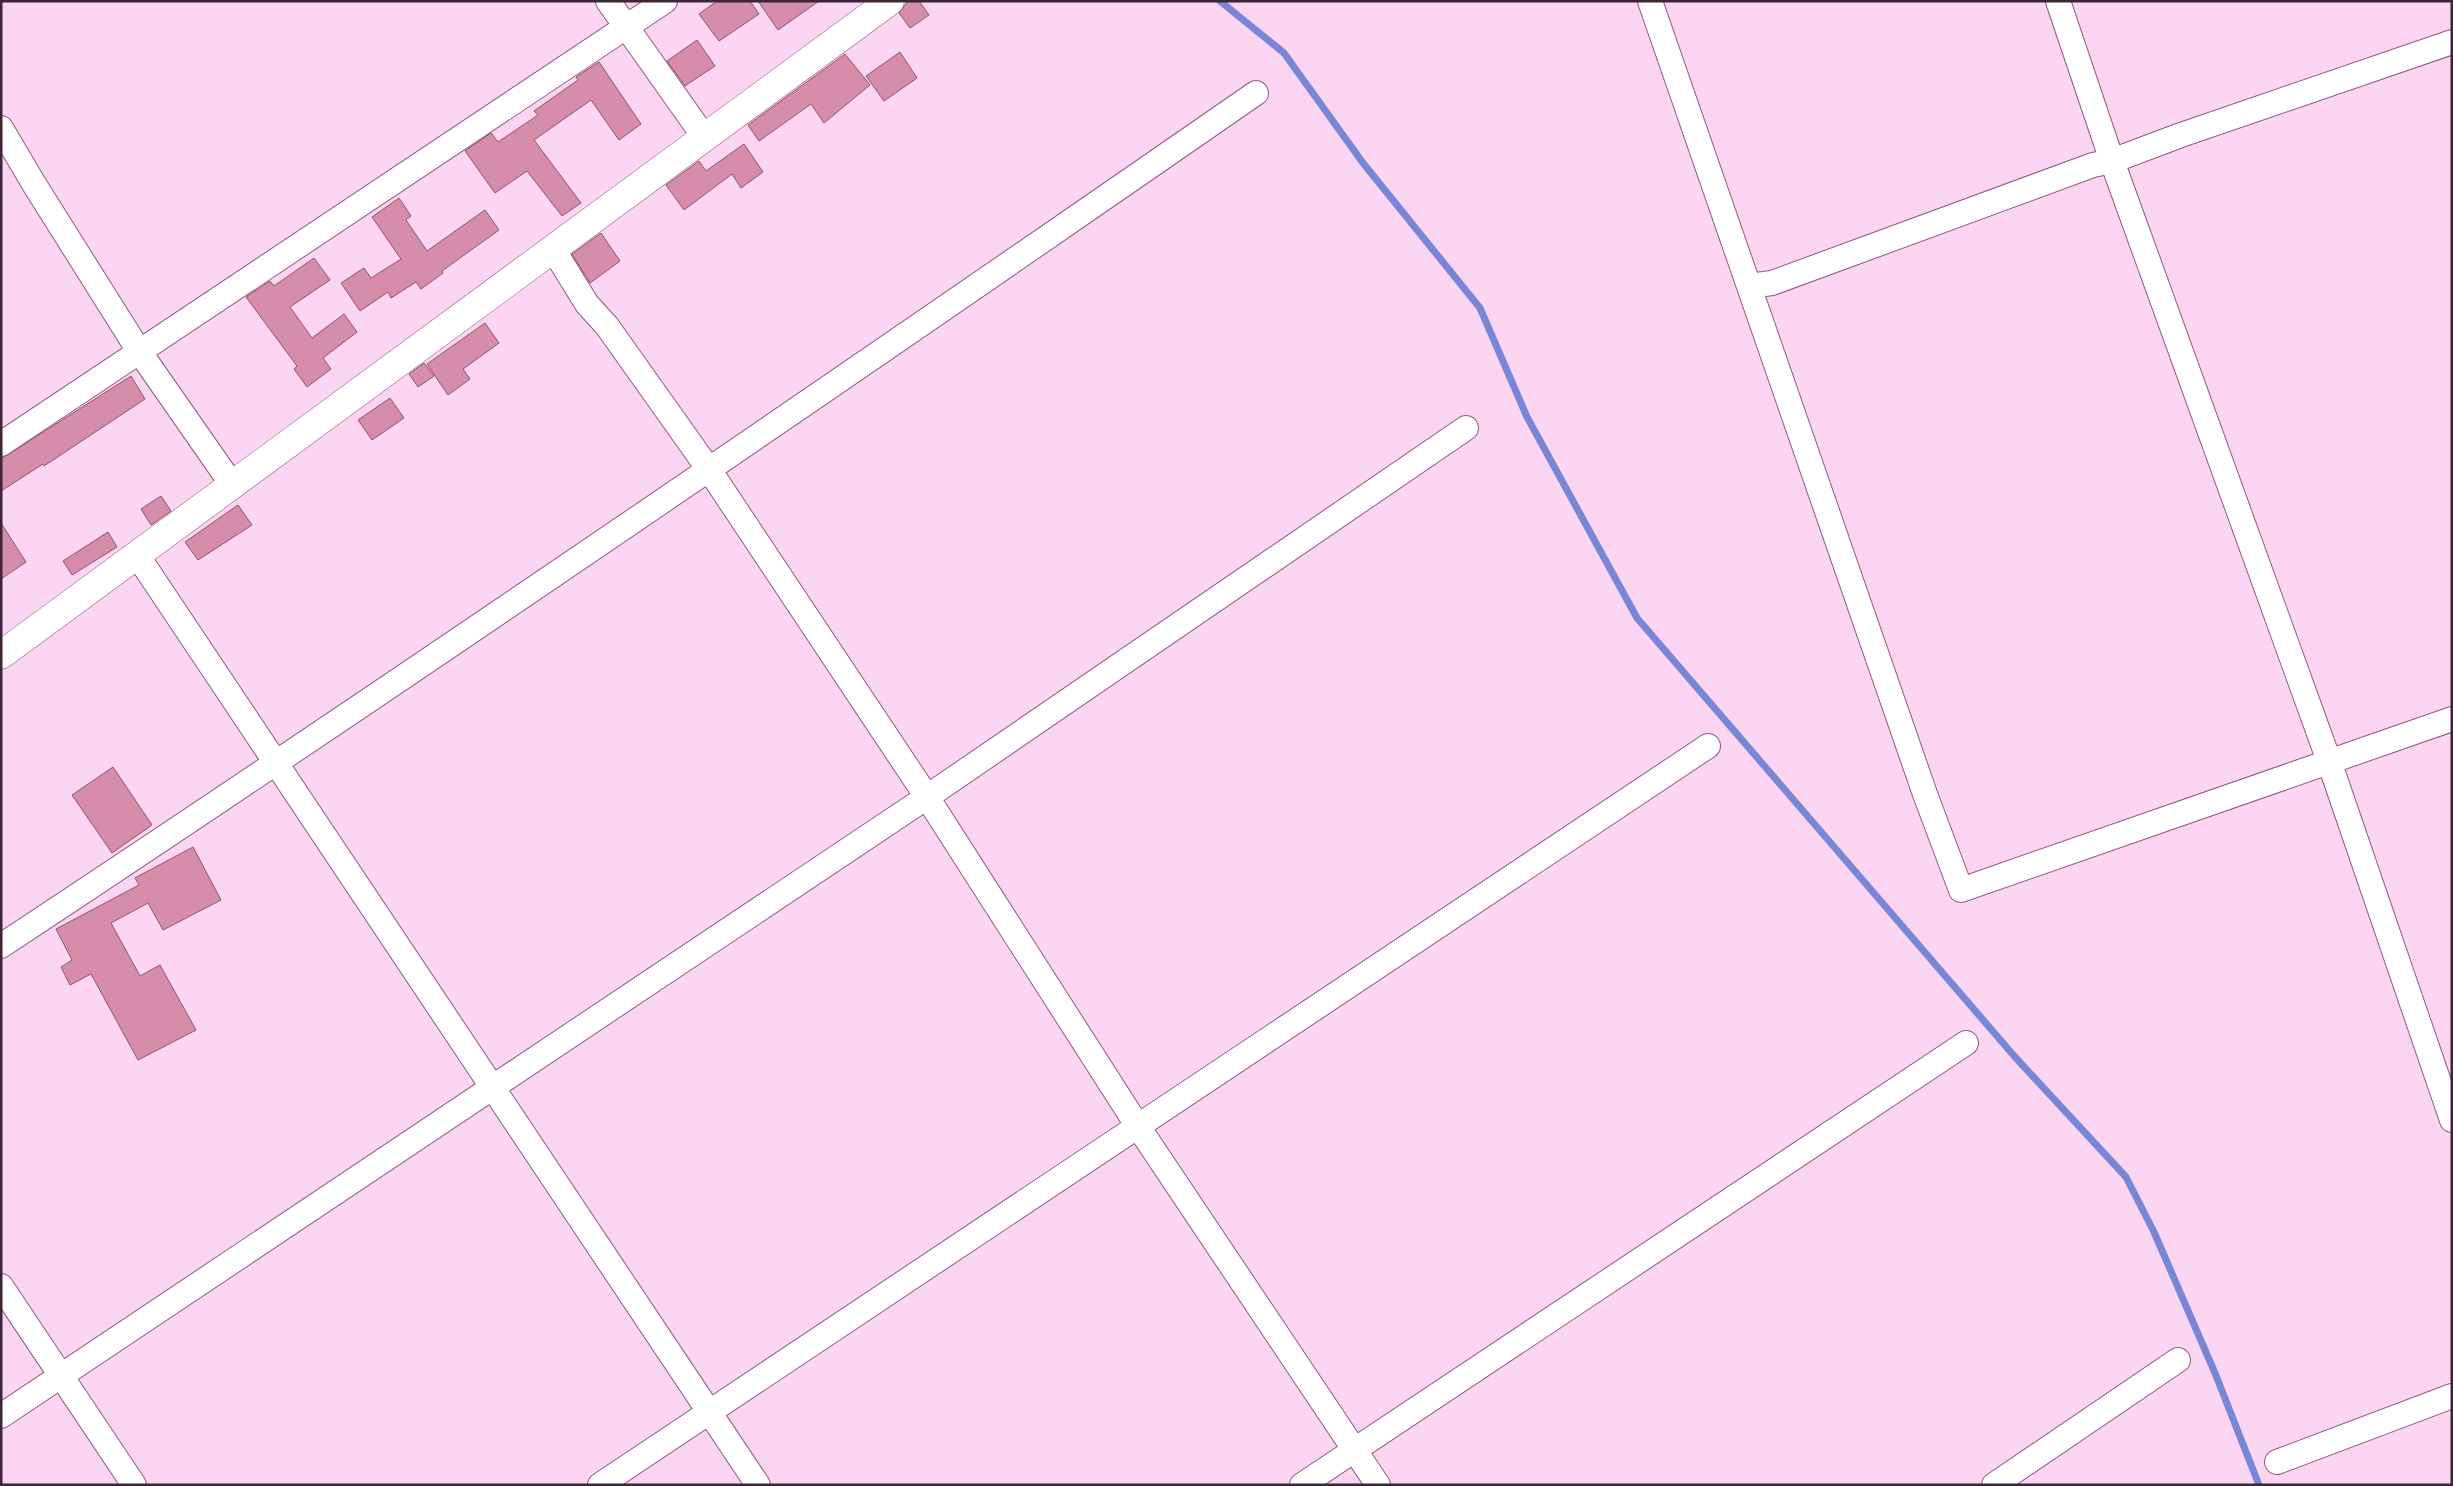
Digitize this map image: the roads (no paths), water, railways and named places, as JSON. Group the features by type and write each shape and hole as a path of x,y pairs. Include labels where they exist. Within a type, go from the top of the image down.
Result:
{"street":[{"path":"608,1 705,138"},
{"path":"1,444 665,1"},
{"path":"1,655 234,486 890,1"},
{"path":"1650,1 1925,794 1961,890 2452,720"},
{"path":"2058,1 2112,161 2329,761 2452,1120"},
{"path":"1749,286 1772,282 2093,165 2112,161 2181,135 2452,42"},
{"path":"1,946 276,764 710,471 1256,94"},
{"path":"1,128 139,351 234,486"},
{"path":"553,249 587,304 607,326 710,471 927,796 1137,1125 1378,1485"},
{"path":"1,1416 927,796 1466,428"},
{"path":"137,555 758,1485"},
{"path":"600,1485 1137,1125 1708,746"},
{"path":"1302,1485 1966,1043"},
{"path":"1,1286 134,1485"},
{"path":"1994,1485 2178,1360"},
{"path":"2277,1462 2452,1396"}],"waterway":[{"path":"1220,1 1284,53 1363,163 1480,308 1527,417 1637,618 2015,1057 2126,1177 2154,1232 2215,1373 2259,1485"}]}
